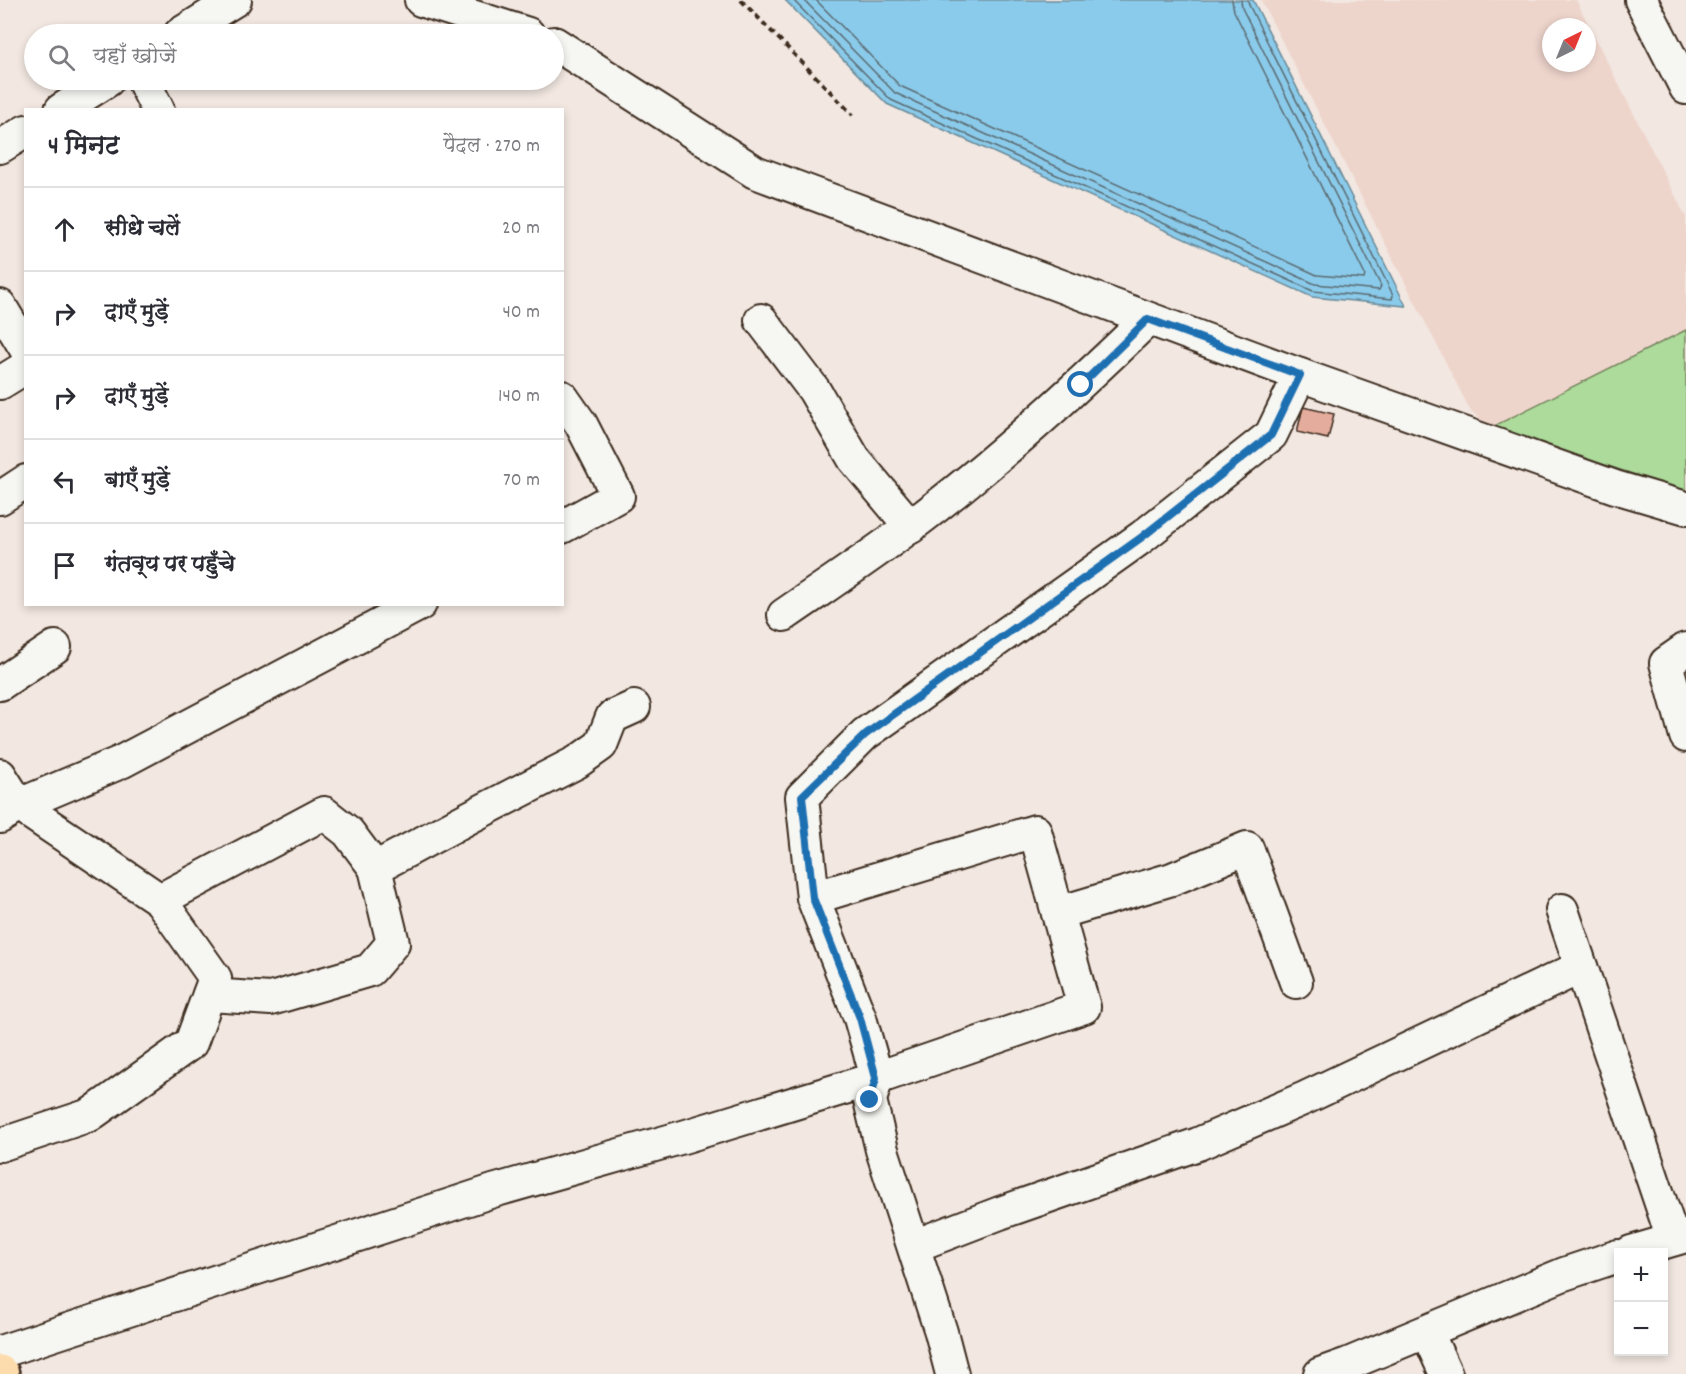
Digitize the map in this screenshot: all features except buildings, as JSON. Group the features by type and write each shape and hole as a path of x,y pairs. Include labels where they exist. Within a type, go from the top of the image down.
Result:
{"street":[{"path":"196,24 235,0"},
{"path":"421,0 497,24"},
{"path":"1641,0 1686,88"},
{"path":"564,49 755,172 1300,375 1615,487 1686,508"},
{"path":"64,108 92,90"},
{"path":"148,90 157,108"},
{"path":"0,147 24,133"},
{"path":"0,306 24,346"},
{"path":"784,615 911,526 1002,453 1081,385 1148,319"},
{"path":"761,320 814,390 854,459 911,526"},
{"path":"0,383 24,368"},
{"path":"952,1374 941,1332 882,1150 870,1100 876,1078 860,1018 813,898 802,796 866,734 1142,537 1271,435 1300,375"},
{"path":"564,400 581,424 618,496 564,526"},
{"path":"0,498 24,482"},
{"path":"10,811 121,762 416,606"},
{"path":"0,684 55,647"},
{"path":"1686,649 1666,663 1686,736"},
{"path":"375,868 577,762 601,745 612,717 634,707"},
{"path":"0,775 10,811 160,900 215,978 191,1043 90,1115 0,1145"},
{"path":"160,900 324,813 348,832 375,868 393,943 370,970 271,999 209,995"},
{"path":"0,1352 493,1191 876,1078 1084,1007 1035,831 813,898"},
{"path":"1058,913 1172,879 1247,848 1296,982"},
{"path":"1562,910 1680,1238 1645,1248"},
{"path":"914,1246 1000,1213 1198,1144 1305,1098 1581,966"},
{"path":"1320,1374 1564,1274 1614,1258"},
{"path":"1427,1332 1446,1374"}],"path":[{"path":"741,0 853,115"}],"shaded area":[{"path":"1261,0 1576,0 1585,18 1542,18 1542,72 1596,72 1596,39 1686,217 1686,330 1490,428 1470,410"}],"green space":[{"path":"1686,330 1686,491 1490,428"}],"water":[{"path":"785,0 1253,0 1406,306 1312,297 887,104"}],"route":[{"path":"870,1100 876,1078 860,1018 813,898 802,796 866,734 1142,537 1271,435 1300,375 1148,319 1081,385"}]}
